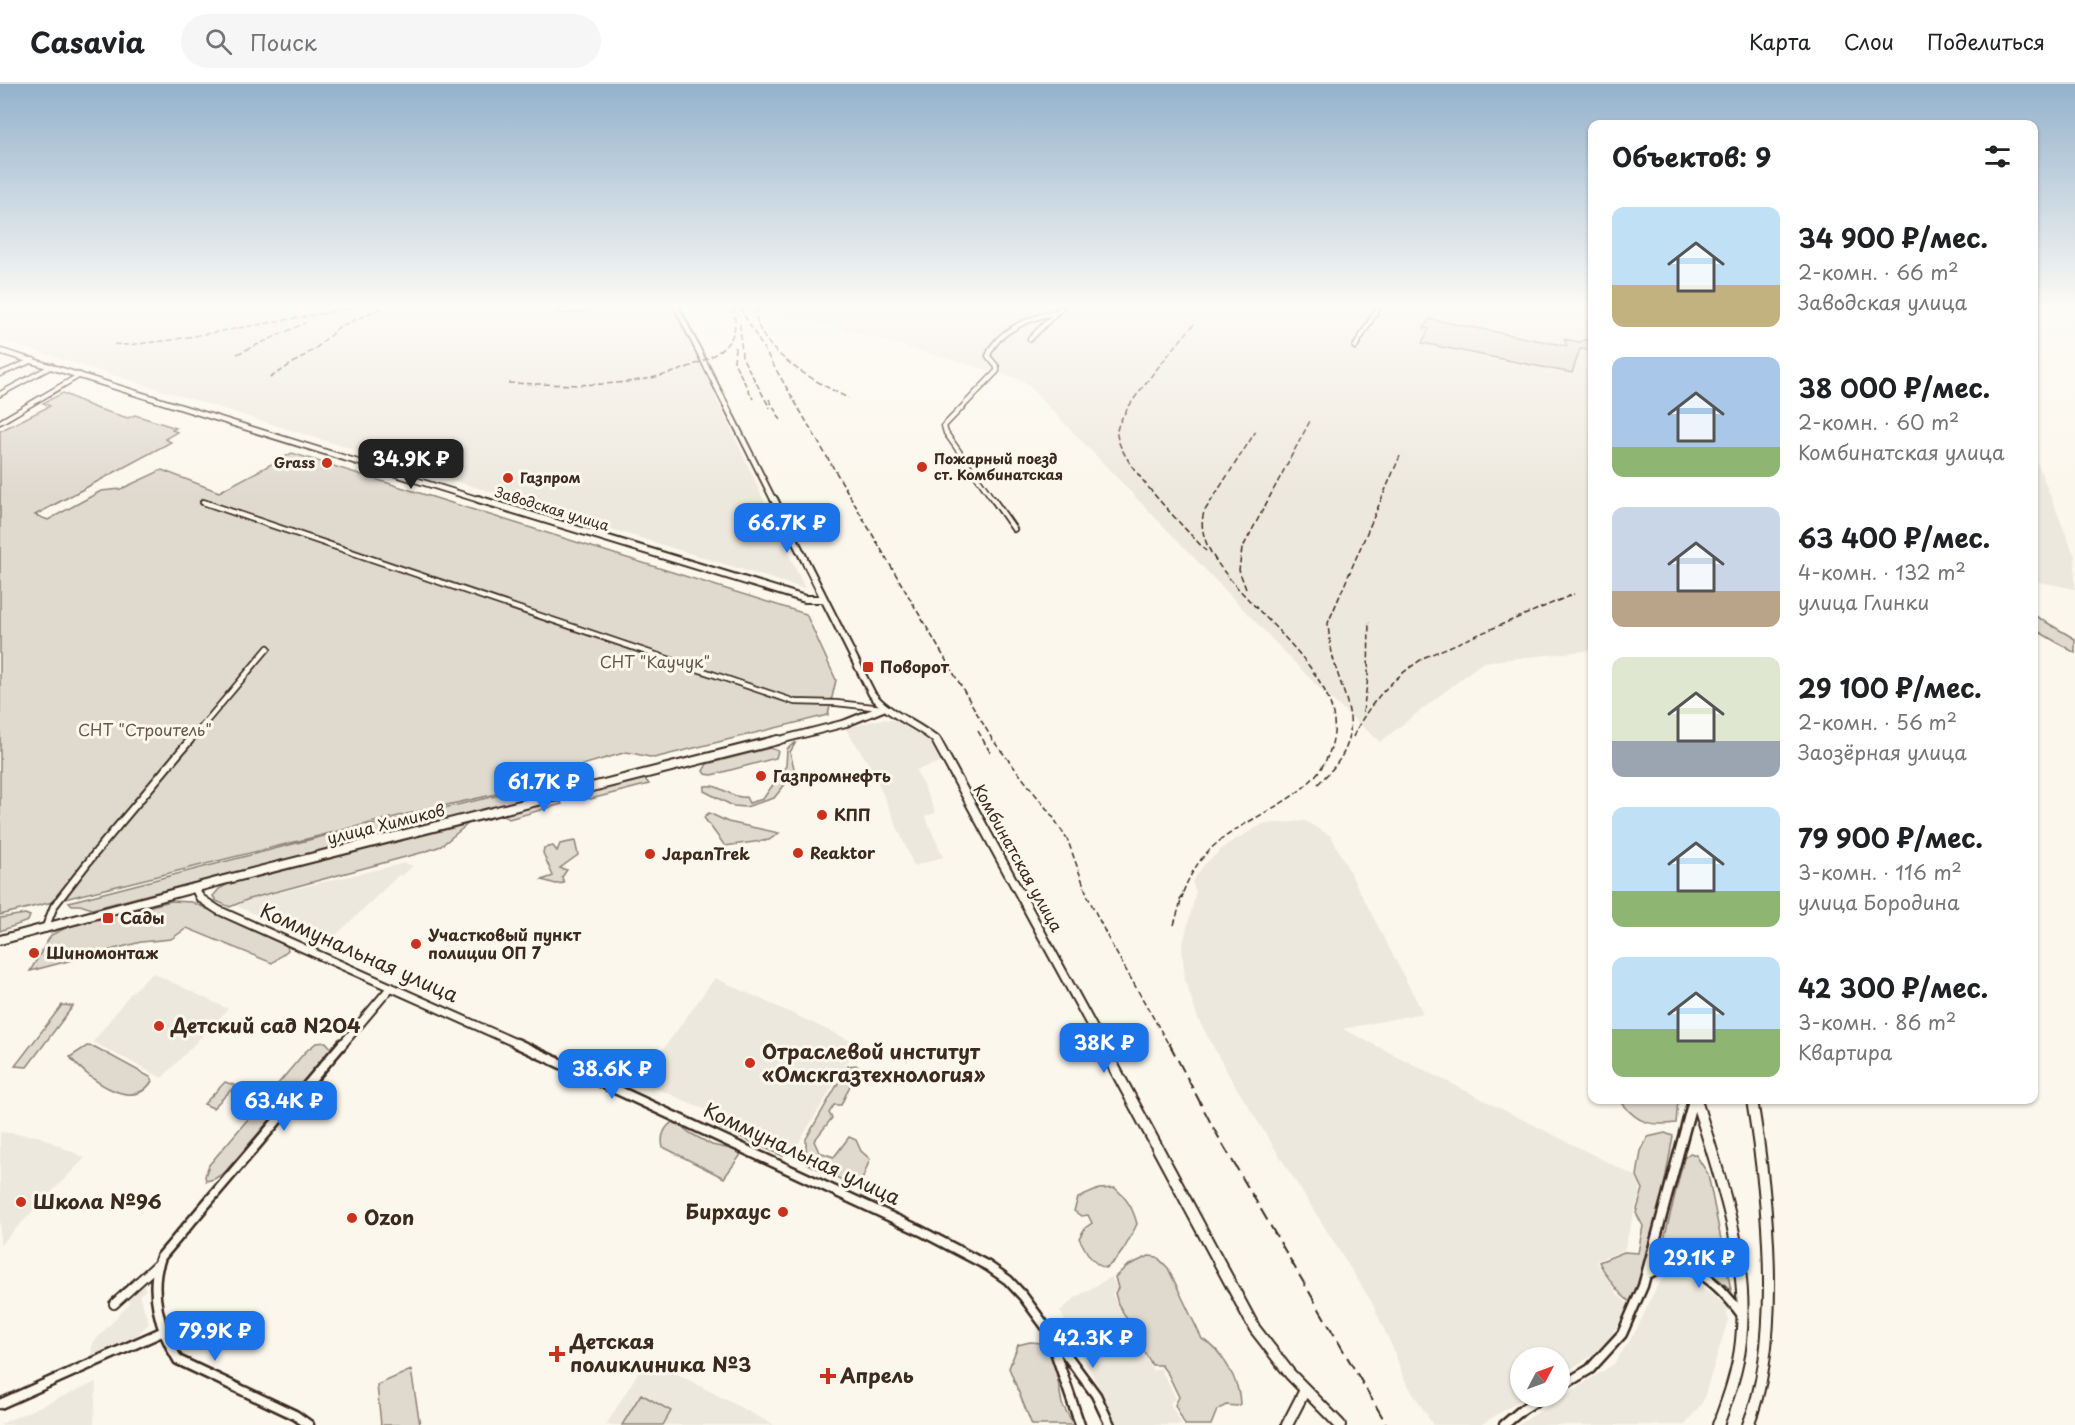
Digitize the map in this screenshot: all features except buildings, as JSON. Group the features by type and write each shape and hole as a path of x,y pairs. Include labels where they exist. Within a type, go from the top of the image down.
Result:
{"main road":[{"name":"Заводская улица","path":"66,371 733,578 805,599 823,599"},
{"name":"Комбинатская улица","path":"708,371 872,694 883,708 921,728 942,749 1255,1329 1271,1352 1340,1425"},
{"name":"улица Химиков","path":"0,940 195,888 827,728 860,719 883,708"},
{"path":"1696,1104 1734,1234 1741,1276 1743,1316 1739,1366 1731,1396 1718,1425"},
{"path":"1748,1425 1754,1413 1763,1372 1768,1265 1764,1171 1753,1104"},
{"path":"1287,1425 1305,1390"}],"street":[{"path":"0,394 43,371"},
{"path":"998,371 944,426 946,433 1014,529"},
{"path":"0,422 80,375"},
{"path":"202,502 795,702 883,708"},
{"path":"45,929 54,906 96,852 268,648"},
{"name":"Коммунальная улица","path":"195,888 200,898 218,910 632,1095 953,1246 1008,1280 1023,1296 1096,1395 1110,1425"},
{"path":"114,1304 157,1265 168,1248 391,987"},
{"path":"1570,1381 1590,1369 1622,1334 1652,1254 1694,1104"},
{"path":"157,1265 156,1293 164,1331 171,1350 178,1360 295,1415 309,1425"},
{"path":"1645,1275 1654,1267 1663,1265 1681,1266 1698,1273 1724,1292 1743,1316"},
{"path":"0,1404 164,1331"},
{"name":"Коммунальная улица","path":"1048,1331 1080,1425"},
{"path":"1504,1425 1526,1407"}],"shaded area":[{"path":"99,371 704,371 805,589"},
{"path":"990,371 1588,371 1588,651 1483,662 1380,742 1322,691 1023,380"},
{"path":"2038,465 2075,557 2075,589 2038,582"},
{"path":"882,719 899,721 925,733 941,762 916,770 936,813 925,816 943,857 914,866 871,767 845,728"},
{"path":"1305,821 1331,836 1423,1013 1343,1029 1637,1177 1642,1184 1624,1250 1596,1261 1618,1295 1628,1304 1624,1316 1606,1343 1590,1357 1570,1369 1570,1347 1510,1347 1510,1407 1480,1425 1433,1425 1403,1377 1395,1353 1371,1301 1231,1079 1198,1019 1185,980 1182,948 1196,892 1192,882 1204,865 1226,845 1263,824"},
{"path":"405,863 413,866 402,876 399,875 333,938 346,944 338,952 237,906 251,899"},
{"name":"Детский сад N204","path":"153,973 228,1009 162,1078 93,1042 130,994"},
{"name":"Отраслевой институт «Омскгазтехнология»","path":"715,978 858,1044 795,1149 640,1081"},
{"name":"Школа №96","path":"0,1132 38,1136 85,1158 0,1245"},
{"path":"1676,1274 1696,1282 1727,1307 1728,1320 1703,1401 1685,1425 1518,1425 1546,1407 1570,1407 1570,1392 1614,1364 1637,1329 1656,1288 1665,1277"},
{"path":"1111,1277 1117,1287 1112,1294 1130,1328 1136,1325 1141,1335 1136,1339 1153,1371 1160,1368 1176,1398 1170,1403 1182,1425 1118,1425 1060,1311 1076,1297"},
{"path":"144,1283 146,1290 139,1295 149,1323 129,1344 91,1361 92,1344 129,1304 128,1298"},
{"path":"647,1358 774,1425 606,1425"},
{"path":"96,1382 94,1425 0,1425 0,1424"}],"green space":[{"path":"63,393 95,408 128,418 135,415 176,428 172,430 177,432 165,439 171,442 35,515 48,520 101,491 121,489 162,470 219,492 292,453 806,614 836,680 828,715 654,758 627,752 582,765 581,775 403,815 0,915 0,431 50,406 43,403"},
{"path":"2038,617 2075,639 2075,653 2038,631"},
{"path":"796,742 790,752 795,772 774,798 746,807 733,806 704,791 705,786 710,786 735,796 746,797 749,803 763,799 786,766 787,749"},
{"path":"770,748 778,751 776,758 712,775 705,774 703,771 707,764"},
{"path":"573,778 579,780 576,787 367,839 367,826"},
{"path":"642,779 649,784 591,799 587,798 590,792"},
{"path":"549,802 561,802 562,804 509,819 504,815"},
{"path":"709,813 728,822 779,833 769,840 725,846 704,817"},
{"path":"469,823 441,846 424,852 249,899 230,907 216,901 213,896 228,884"},
{"path":"347,830 354,831 340,845 92,909 72,905 69,902"},
{"path":"575,841 578,855 560,868 567,870 562,877 564,883 556,884 542,880 553,876 543,853 544,848 553,846 557,851 560,844"},
{"path":"171,901 192,902 287,946 288,950 272,963 187,928 171,939 141,942 30,971 51,935 68,927"},
{"path":"25,914 30,916 28,921 0,931 0,918"},
{"path":"62,1005 73,1006 27,1067 15,1066"},
{"path":"326,1042 332,1049 224,1173 206,1181 205,1176 209,1165 305,1052 316,1043"},
{"path":"87,1046 95,1047 150,1077 152,1081 143,1090 133,1094 121,1093 97,1082 70,1057"},
{"path":"856,1065 863,1072 854,1077 841,1105 834,1105 829,1113 832,1118 814,1141 819,1152 834,1157 849,1137 856,1140 861,1151 870,1159 859,1188 806,1163 806,1139 848,1066"},
{"path":"225,1082 234,1085 233,1088 213,1108 204,1104"},
{"path":"1623,1104 1678,1104 1676,1123 1653,1124 1640,1120"},
{"path":"719,1117 789,1150 783,1156 716,1126"},
{"path":"675,1121 690,1133 712,1145 740,1151 740,1156 724,1178 663,1147 664,1131"},
{"path":"1665,1133 1673,1136 1661,1199 1646,1262 1631,1302 1609,1279 1599,1262 1624,1252 1638,1253 1643,1226 1636,1213 1643,1189 1637,1176 1641,1151 1648,1137"},
{"path":"1690,1153 1696,1155 1708,1174 1731,1290 1699,1265 1681,1258 1660,1256 1684,1158"},
{"path":"1115,1188 1129,1204 1137,1224 1120,1254 1105,1268 1092,1260 1079,1238 1085,1228 1092,1223 1088,1215 1081,1216 1074,1211 1078,1198 1099,1189"},
{"path":"1149,1256 1157,1257 1168,1268 1202,1339 1209,1343 1222,1358 1237,1386 1240,1404 1226,1405 1217,1410 1211,1425 1185,1425 1175,1405 1179,1397 1168,1374 1161,1365 1152,1365 1141,1346 1140,1327 1135,1320 1127,1319 1118,1304 1115,1277 1127,1266"},
{"path":"1030,1342 1043,1343 1054,1359 1062,1404 1074,1425 1032,1425 1009,1368 1018,1345"},
{"path":"411,1370 420,1425 381,1425 377,1385"},
{"path":"641,1394 671,1411 663,1425 622,1425"}],"railway":[{"path":"270,378 281,371"},
{"path":"508,383 605,384 652,378 679,371"},
{"path":"738,371 753,399"},
{"path":"749,371 770,408"},
{"path":"777,371 992,739 1053,817 1068,841 1088,897 1110,942 1169,1045"},
{"path":"801,371 848,398"},
{"path":"1156,371 1121,421 1117,431 1119,443 1127,458 1153,493 1206,551"},
{"path":"769,399 782,422"},
{"path":"1246,589 1239,570 1242,549 1310,421"},
{"path":"1180,901 1194,870 1216,844 1288,799 1318,772 1328,755 1334,733 1330,703 1314,673 1291,644 1238,589 1217,562 1204,537 1204,512 1256,431"},
{"path":"1318,784 1339,760 1346,748 1350,732 1349,713 1330,644 1328,623 1400,456"},
{"path":"1353,737 1374,702 1402,673 1425,657 1574,594"},
{"path":"1363,712 1368,678 1369,622"},
{"path":"978,731 990,752"},
{"path":"1174,925 1183,894"},
{"path":"1169,1043 1215,1131 1387,1425"}],"place":[{"name":"Grass","path":"327,463"},
{"name":"Пожарный поезд ст. Комбинатская","path":"922,467"},
{"name":"Газпром","path":"508,478"},
{"name":"Поворот","path":"868,667"},
{"name":"Газпромнефть","path":"761,776"},
{"name":"КПП","path":"822,815"},
{"name":"Reaktor","path":"798,853"},
{"name":"JapanTrek","path":"650,854"},
{"name":"Сады","path":"108,918"},
{"name":"Участковый пункт полиции ОП 7","path":"416,944"},
{"name":"Шиномонтаж","path":"34,953"},
{"name":"Детский сад N204","path":"159,1026"},
{"name":"Отраслевой институт «Омскгазтехнология»","path":"750,1063"},
{"name":"Школа №96","path":"21,1202"},
{"name":"Бирхаус","path":"783,1212"},
{"name":"Ozon","path":"352,1218"},
{"name":"Детская поликлиника №3","path":"557,1354"},
{"name":"Апрель","path":"828,1376"}],"park label":[{"name":"СНТ \"Каучук\"","path":"655,662"},
{"name":"СНТ \"Строитель\"","path":"145,730"}]}
